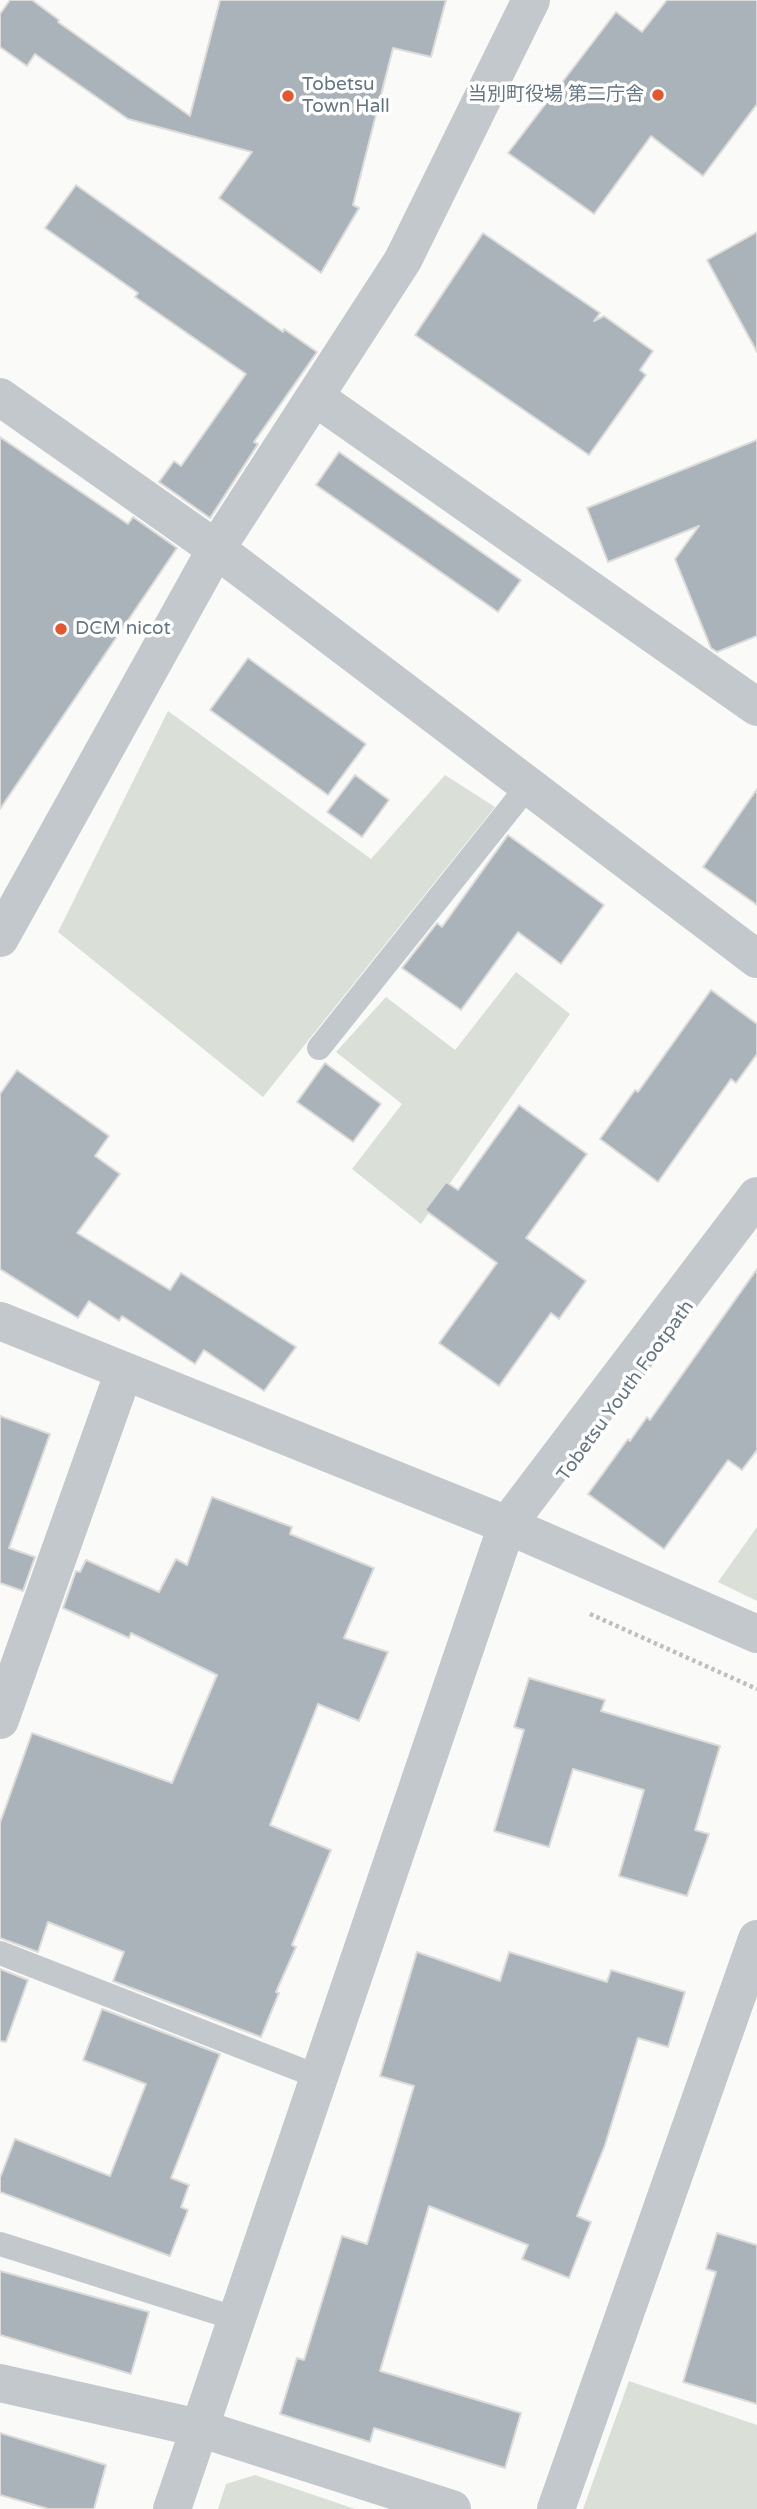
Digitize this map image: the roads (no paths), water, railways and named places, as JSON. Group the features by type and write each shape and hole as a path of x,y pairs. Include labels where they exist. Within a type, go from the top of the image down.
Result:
{"street":[{"path":"0,938 216,549 403,260 531,0"},
{"path":"0,397 216,549 757,959"},
{"path":"315,397 757,707"},
{"path":"172,2509 507,1525 757,1196"},
{"path":"0,1321 507,1525 757,1634"},
{"path":"0,1720 124,1371"},
{"path":"556,2509 757,1939"},
{"path":"0,2383 199,2428 453,2509"}],"lane":[{"path":"319,1048 528,786"},
{"path":"0,1953 319,2077"},
{"path":"0,2244 237,2319"}],"place":[{"name":"当別町役場 第二庁舎","path":"658,95"},
{"name":"Tobetsu Town Hall","path":"288,96"},
{"name":"DCM nicot","path":"61,629"}]}
